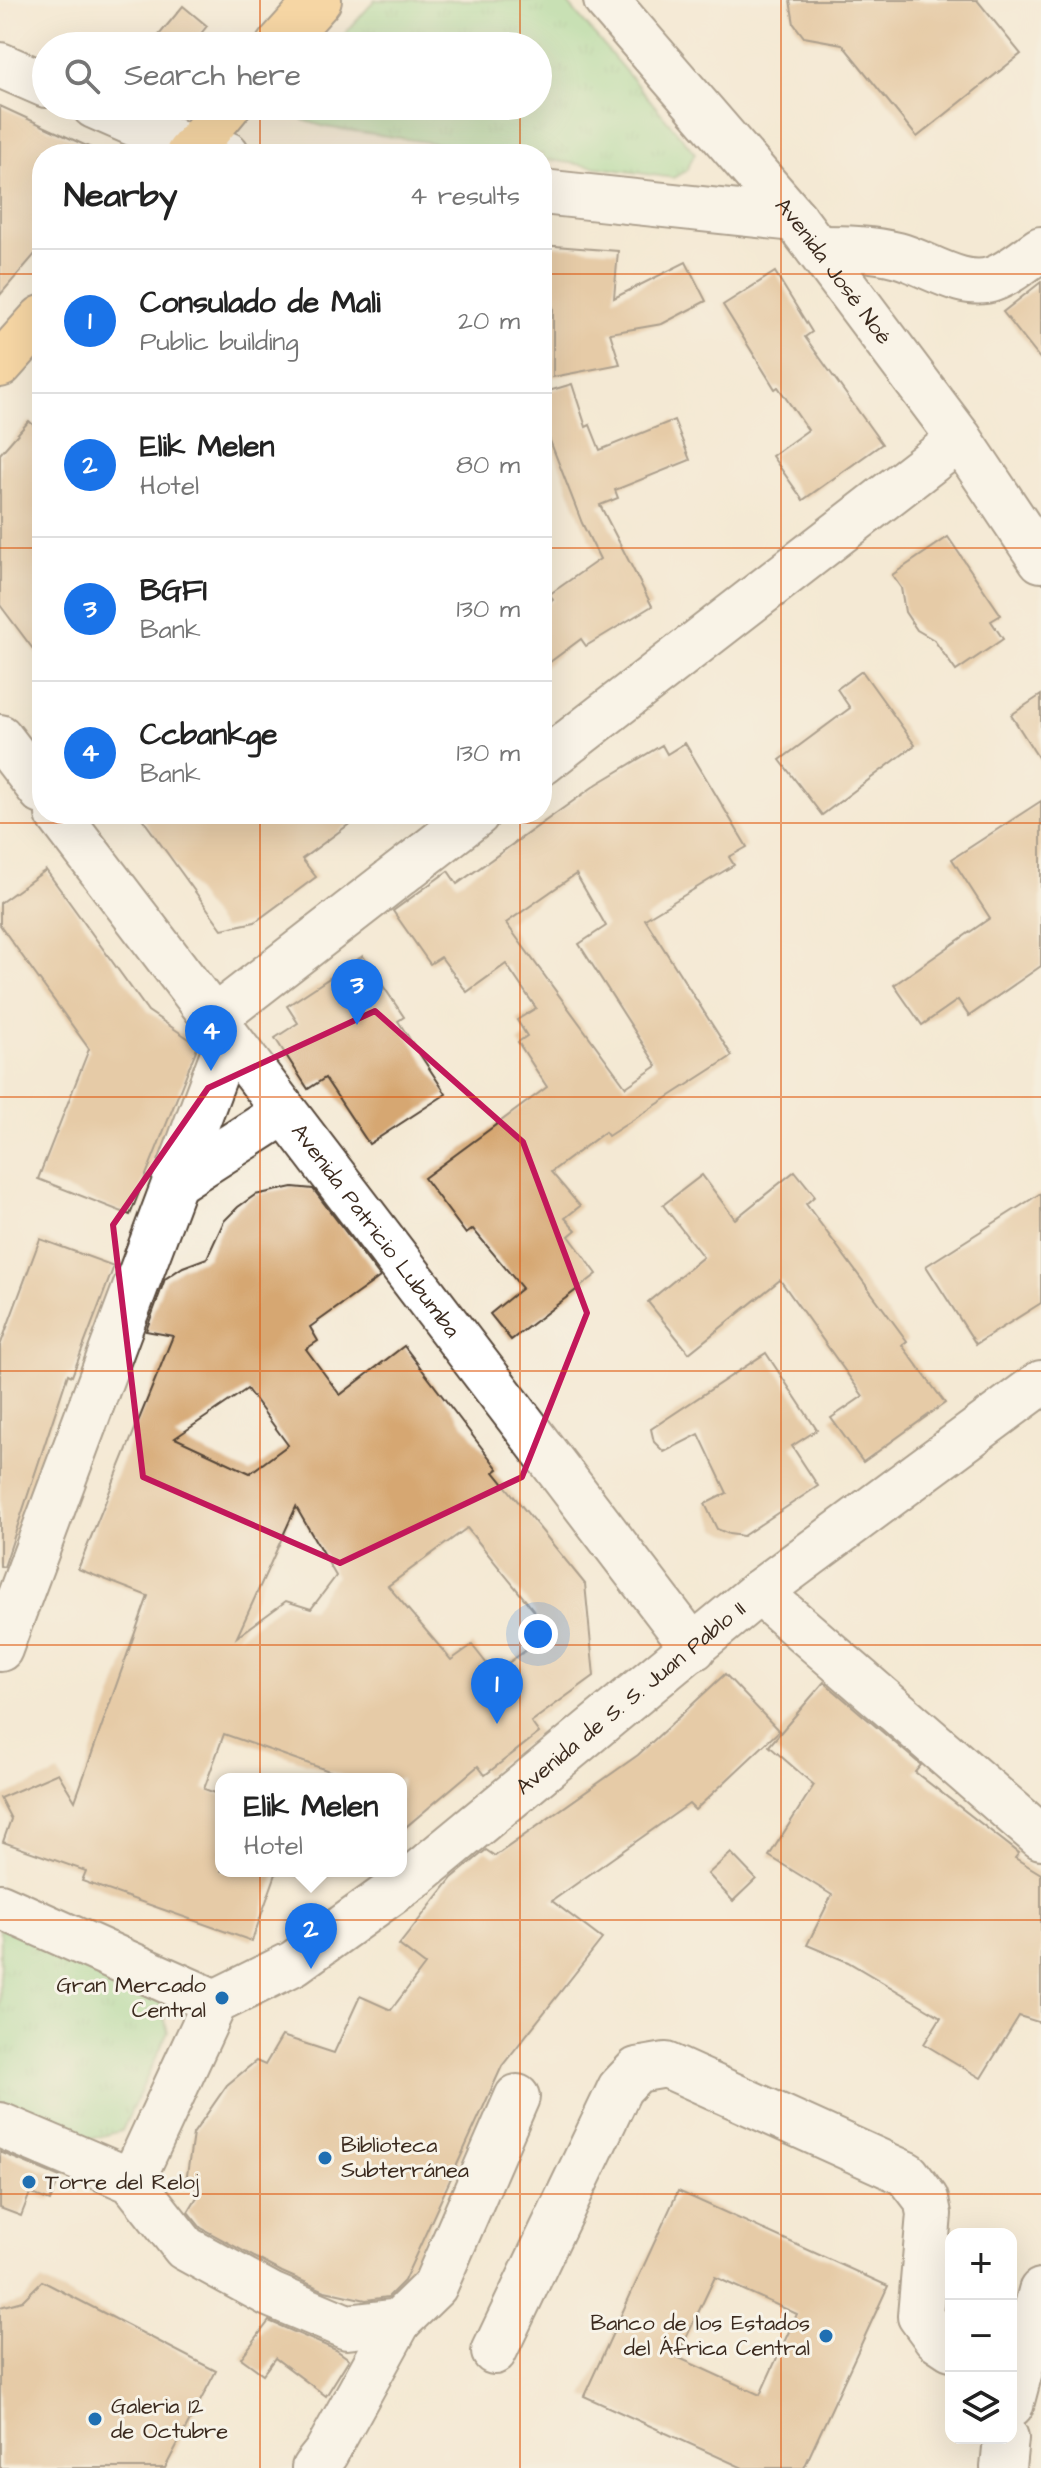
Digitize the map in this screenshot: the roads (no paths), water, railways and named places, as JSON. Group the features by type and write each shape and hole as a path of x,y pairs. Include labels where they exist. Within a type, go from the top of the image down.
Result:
{"main road":[{"path":"290,32 319,0"},
{"path":"207,144 220,120"},
{"path":"0,365 32,329"}],"street":[{"name":"Avenida José Noé","path":"606,0 806,234 960,439 1041,560"},
{"path":"0,65 32,79"},
{"path":"127,120 184,144"},
{"path":"688,208 719,170 726,139"},
{"path":"552,193 688,208 899,255 935,271 974,280 993,280 1041,249"},
{"path":"552,755 960,439"},
{"path":"0,737 32,779"},
{"name":"Avenida Patricio Lubumba","path":"66,824 694,1648"},
{"path":"0,1648 177,1181 220,1029 465,824"},
{"path":"177,1181 283,1113"},
{"name":"Avenida de S. S. Juan Pablo II","path":"215,2002 294,1963 416,1875 759,1592 1041,1383"},
{"path":"759,1592 1041,1837"},
{"path":"0,1906 215,2002 132,2181"},
{"path":"494,2352 620,2088 637,2070 666,2065 907,2174 926,2199 929,2214 920,2316 936,2338 945,2344"},
{"path":"314,2468 326,2453 399,2321 435,2286 517,2097"},
{"path":"0,2125 132,2181 185,2248 271,2295 347,2327 399,2321"},
{"path":"1017,2375 1041,2291"},
{"path":"1003,2468 1005,2444"}],"place":[{"name":"BGFI","path":"357,1025"},
{"name":"Ccbankge","path":"211,1071"},
{"name":"Consulado de Mali","path":"497,1724"},
{"name":"Elik Melen","path":"311,1969"},
{"name":"Gran Mercado Central","path":"222,1998"},
{"name":"Biblioteca Subterránea","path":"325,2158"},
{"name":"Torre del Reloj","path":"29,2182"},
{"name":"Banco de los Estados del África Central","path":"826,2336"},
{"name":"Galeria 12 de Octubre","path":"95,2419"}]}
